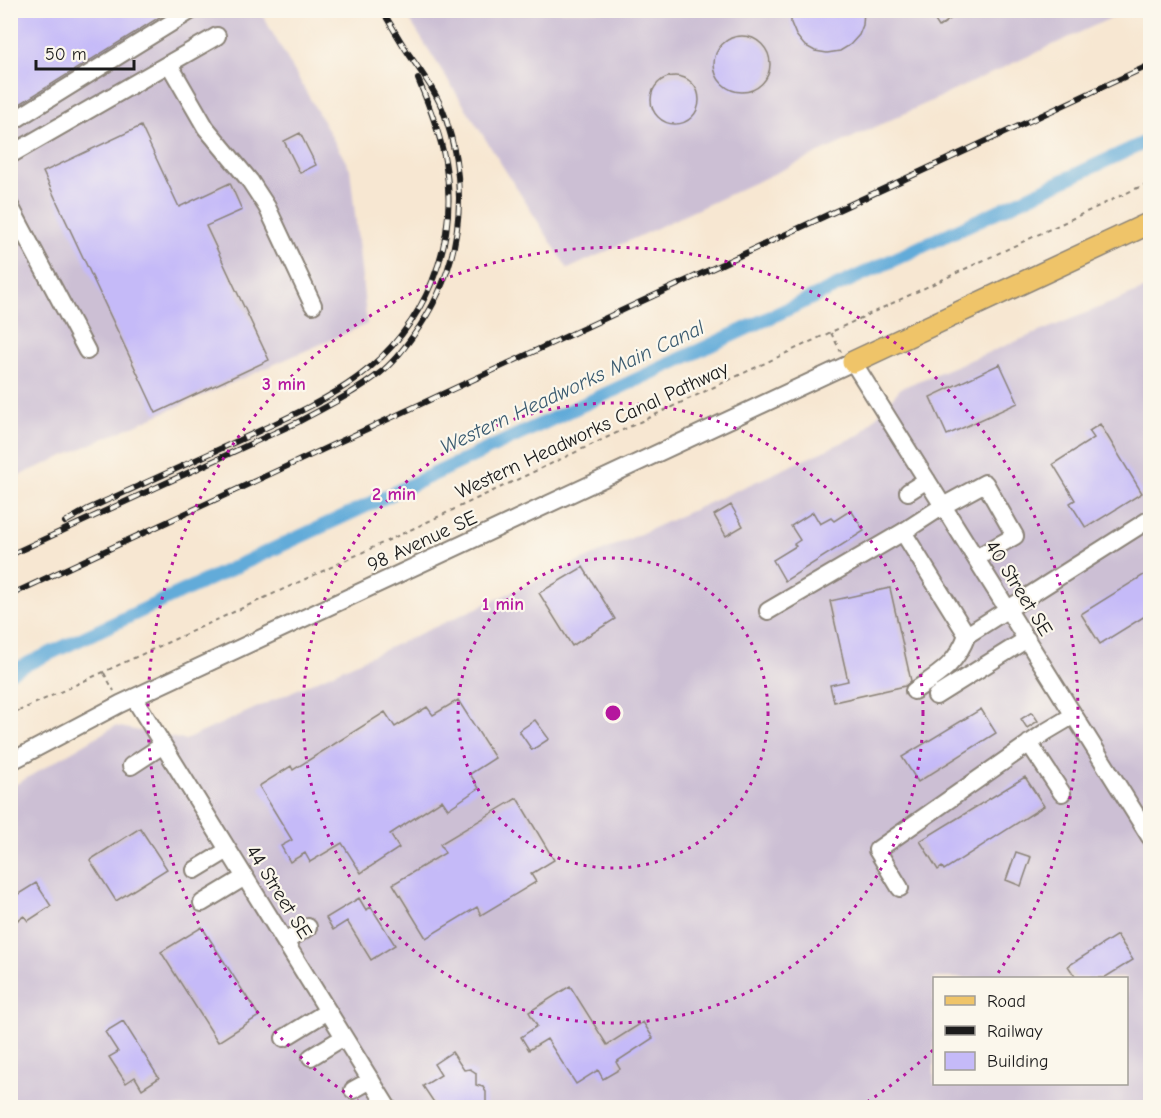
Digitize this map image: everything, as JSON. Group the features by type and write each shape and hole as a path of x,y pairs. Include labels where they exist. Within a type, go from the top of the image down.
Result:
{"main road":[{"path":"853,362 1150,223"}],"street":[{"path":"10,123 192,10"},
{"path":"10,155 217,36"},
{"path":"169,64 206,128 250,181 267,207 313,305"},
{"path":"10,206 87,351"},
{"name":"40 Street SE","path":"853,362 1150,837"},
{"name":"98 Avenue SE","path":"10,762 127,701 853,362"},
{"path":"908,492 927,480"},
{"path":"768,611 985,483 1015,536 976,558"},
{"path":"914,691 949,668 960,653 967,635 1150,519"},
{"path":"903,532 967,635"},
{"path":"936,696 1027,639"},
{"name":"44 Street SE","path":"127,701 163,746 388,1107"},
{"path":"900,888 877,850 1029,743 1074,715"},
{"path":"1029,743 1062,793"},
{"path":"131,766 163,746"},
{"path":"195,870 228,850"},
{"path":"202,903 245,877"},
{"path":"285,942 308,927"},
{"path":"284,1038 328,1011"},
{"path":"311,1057 345,1037"},
{"path":"353,1090 371,1080"}],"path":[{"name":"Western Headworks Canal Pathway","path":"10,715 1150,183"},
{"path":"831,333 842,352 853,362"},
{"path":"104,673 127,701"},
{"path":"1015,1107 1037,1107"}],"shaded area":[{"path":"11,11 260,11 350,169 367,324 11,479"},
{"path":"404,11 1126,11 568,269"},
{"path":"1150,287 1150,1107 11,1107 10,788 115,726 185,740 861,434 901,388"}],"building":[{"path":"10,10 171,10 20,104 10,89"},
{"path":"791,10 864,10 863,25 859,35 850,45 840,51 827,53 815,51 804,45 796,35 791,23"},
{"path":"928,10 963,10 939,27"},
{"path":"737,36 747,36 762,44 768,53 770,64 768,75 762,84 747,92 737,92 726,87 719,80 714,69 714,59 719,48 726,41"},
{"path":"675,76 692,83 699,100 692,117 675,124 658,117 651,100 658,83"},
{"path":"141,126 179,207 230,183 242,210 206,226 269,360 156,413 43,172"},
{"path":"300,133 316,165 300,173 284,141"},
{"path":"1000,364 1018,403 947,435 930,397"},
{"path":"1100,424 1142,493 1086,528 1070,503 1075,500 1053,464 1094,438 1089,431"},
{"path":"731,505 743,526 726,536 714,515"},
{"path":"851,510 864,531 785,581 773,560 796,546 794,544 800,540 791,526 813,512 820,524 831,518 834,521"},
{"path":"583,567 615,619 572,646 539,593"},
{"path":"1150,571 1150,613 1100,644 1081,614"},
{"path":"890,588 911,681 905,686 834,702 830,685 848,681 830,601"},
{"path":"458,700 495,758 470,774 479,788 448,809 442,800 390,834 399,848 361,873 342,843 310,862 305,853 290,862 281,846 292,840 259,786 291,766 293,770 385,712 395,727 427,707 433,715"},
{"path":"981,709 996,733 918,782 902,757"},
{"path":"1032,712 1038,721 1027,728 1021,719"},
{"path":"535,720 549,739 532,750 519,731"},
{"path":"1025,777 1044,806 944,870 942,867 938,870 920,841"},
{"path":"517,798 554,860 531,874 536,882 481,915 477,907 426,938 393,884 445,853 440,844"},
{"path":"140,828 167,869 116,901 90,860"},
{"path":"1016,852 1031,857 1021,886 1006,880"},
{"path":"36,883 51,906 28,921 24,916 10,925 10,905 15,903 12,898"},
{"path":"359,898 366,910 371,907 395,945 371,960 347,921 333,930 326,918"},
{"path":"202,927 259,1016 218,1042 161,952"},
{"path":"1117,935 1133,960 1106,977 1075,977 1068,966"},
{"path":"570,986 607,1045 643,1022 653,1038 616,1062 620,1069 603,1079 598,1070 576,1084 547,1039 529,1050 521,1037 537,1026 529,1012"},
{"path":"123,1021 159,1078 142,1089 135,1077 126,1083 109,1057 118,1052 105,1032"},
{"path":"452,1052 464,1070 470,1069 476,1073 476,1085 483,1087 486,1092 486,1107 437,1107 423,1086 441,1075 434,1064"}],"waterway":[{"name":"Western Headworks Main Canal","path":"10,672 1150,140"}],"railway":[{"path":"10,555 298,422 360,387 385,369 413,336 442,285 451,258 457,230 458,174 453,145 438,99 382,10"},
{"path":"10,595 1150,65"},
{"path":"65,522 88,509 313,405 358,377 382,357 402,334 419,309 432,281 442,253 447,223 448,192 443,151 418,79"}]}
